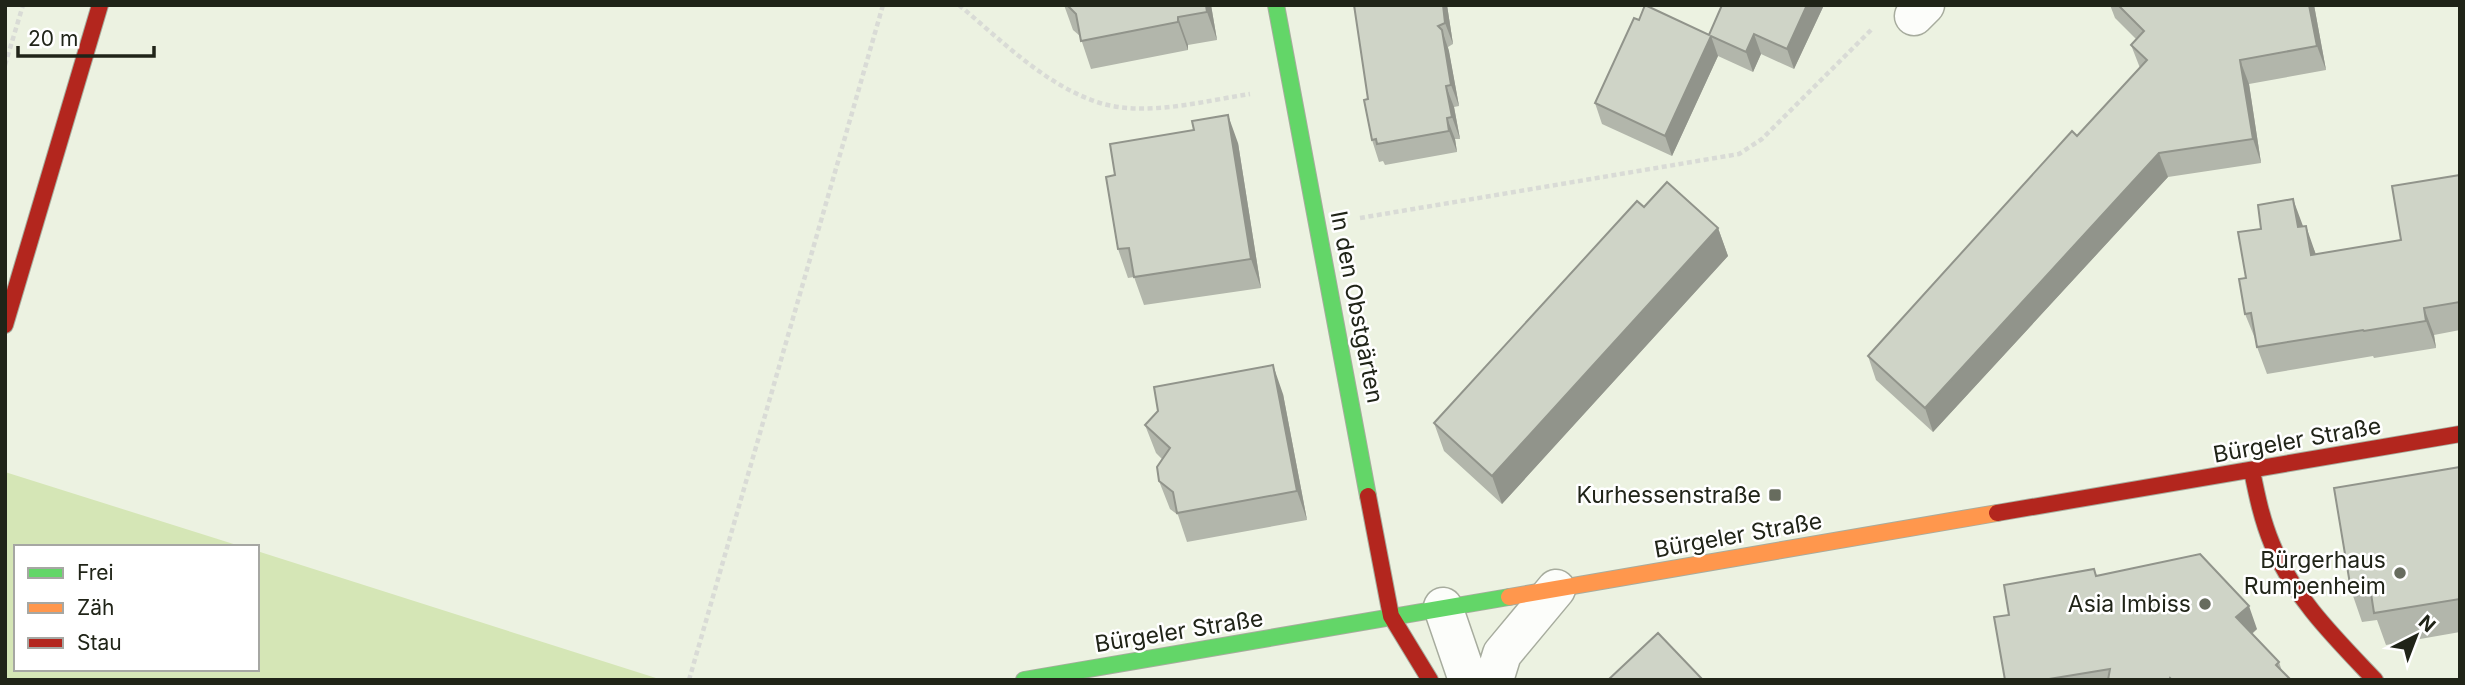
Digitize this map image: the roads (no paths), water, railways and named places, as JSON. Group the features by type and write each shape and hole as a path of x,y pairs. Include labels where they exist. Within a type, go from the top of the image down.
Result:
{"street":[{"path":"5,325 100,5"},
{"name":"In den Obstgärten","path":"1276,5 1391,616"},
{"name":"Bürgeler Straße","path":"1024,680 2460,434"},
{"path":"2252,471 2263,522 2288,578 2320,623 2375,680"},
{"path":"1494,680 1503,654 1556,589"},
{"path":"1443,607 1468,680"},
{"path":"1391,616 1430,680"}],"place":[{"name":"Kurhessenstraße","path":"1775,495"},
{"name":"Bürgerhaus Rumpenheim","path":"2400,573"},
{"name":"Asia Imbiss","path":"2205,604"}]}
